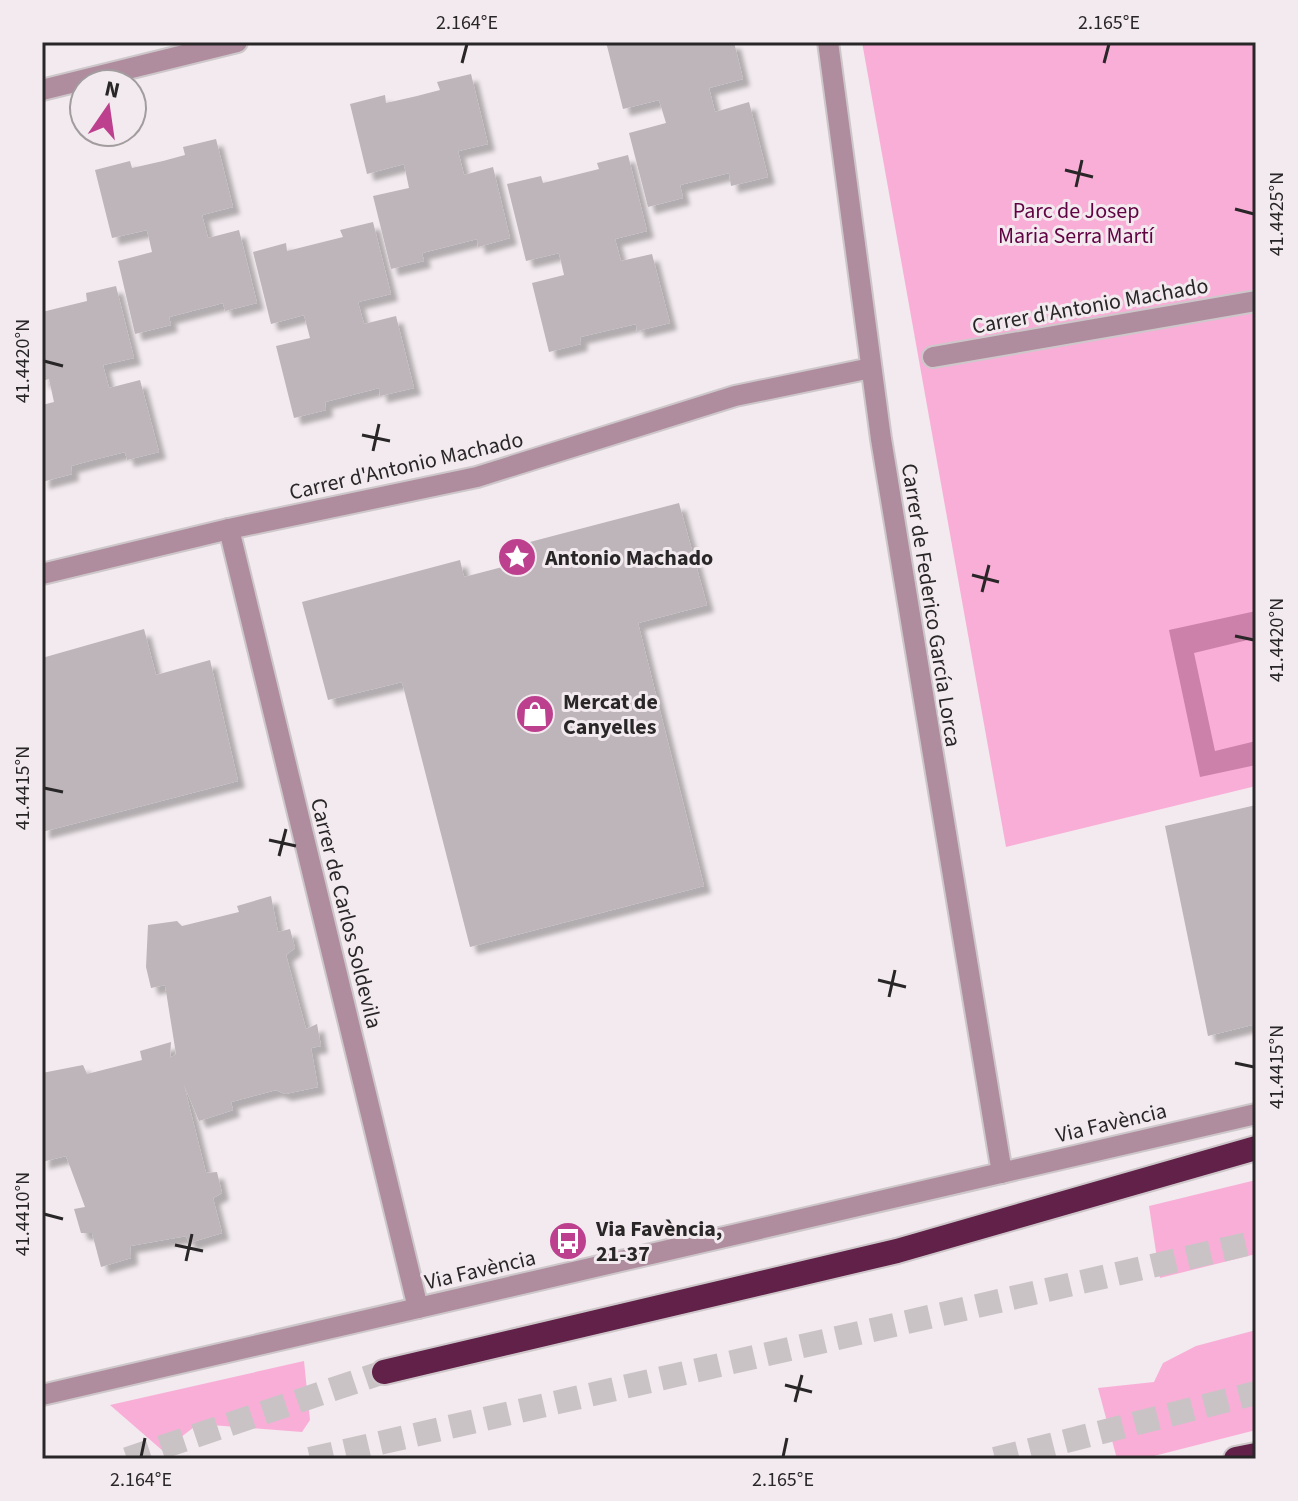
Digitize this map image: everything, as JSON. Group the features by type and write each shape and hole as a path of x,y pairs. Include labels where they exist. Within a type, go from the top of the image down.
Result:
{"highway":[{"path":"384,1372 897,1251 1256,1148"},
{"path":"1236,1459 1256,1455"}],"street":[{"path":"42,90 237,42"},
{"name":"Carrer de Federico García Lorca","path":"828,42 871,368 1002,1173"},
{"name":"Carrer d'Antonio Machado","path":"933,357 1256,301"},
{"name":"Carrer d'Antonio Machado","path":"42,574 229,529 477,477 735,396 871,368"},
{"name":"Carrer de Carlos Soldevila","path":"229,529 418,1308"},
{"name":"Via Favència","path":"42,1395 1256,1114"}],"green space":[{"name":"Parc de Josep Maria Serra Martí","path":"862,42 1256,42 1256,786 1006,847"},
{"path":"1256,1180 1256,1254 1160,1278 1149,1206"},
{"path":"1256,1330 1256,1430 1142,1459 1117,1459 1098,1388 1154,1382 1163,1363 1196,1346"},
{"path":"304,1361 310,1420 302,1432 198,1424 163,1451 110,1405"}],"shaded area":[{"path":"1256,611 1256,638 1194,653 1215,751 1256,741 1256,765 1200,777 1169,630"}],"building":[{"path":"606,42 734,42 743,79 709,88 715,112 749,102 768,177 731,186 729,173 680,185 683,198 648,207 629,133 666,123 659,100 623,109"},
{"path":"471,74 488,144 458,151 464,175 493,167 510,238 478,247 477,239 422,253 424,261 391,269 373,196 409,188 404,164 367,174 350,104 385,95 386,103 417,96 440,90 437,82"},
{"path":"216,139 233,207 202,215 208,238 239,230 257,303 225,311 223,303 169,317 171,325 135,334 118,261 152,252 147,230 112,238 95,170 130,161 132,168 163,161 185,155 183,147"},
{"path":"628,155 647,231 615,239 621,261 652,254 670,323 637,331 636,324 580,337 581,344 549,352 532,283 564,275 559,253 526,261 507,184 541,176 543,183 599,169 597,163"},
{"path":"373,222 391,294 358,302 364,324 396,316 414,388 380,396 379,388 325,402 326,410 294,418 276,346 310,338 304,315 271,324 253,252 286,243 287,251 343,237 340,230"},
{"path":"116,286 134,358 103,365 109,388 140,380 159,452 127,460 125,452 93,460 71,466 72,474 42,482 42,405 54,402 49,379 42,381 42,312 87,301 86,293"},
{"name":"Mercat de Canyelles","path":"679,503 707,605 638,623 704,886 470,947 402,682 328,700 302,602 460,560 464,577 529,560 526,543"},
{"path":"144,629 156,675 210,660 238,781 42,832 42,658"},
{"path":"1256,805 1256,1024 1208,1036 1165,826"},
{"path":"271,896 278,932 290,929 295,948 286,955 306,1029 317,1024 321,1046 311,1048 318,1087 285,1094 276,1090 231,1102 233,1110 199,1121 184,1085 206,1173 217,1172 222,1193 213,1198 222,1233 189,1243 186,1236 130,1246 131,1258 101,1267 92,1233 81,1233 74,1209 85,1207 66,1156 42,1162 42,1073 83,1065 87,1074 142,1060 140,1051 171,1042 170,1058 176,1054 165,985 151,988 146,967 148,925 177,921 182,926 239,912 237,906"}],"tunnel":[{"path":"310,1459 1256,1242"},
{"path":"127,1459 384,1372"},
{"path":"995,1459 1256,1393"}],"place":[{"name":"Antonio Machado","path":"517,557"},
{"name":"Mercat de Canyelles","path":"535,714"},
{"name":"Via Favència, 21-37","path":"568,1241"}]}
